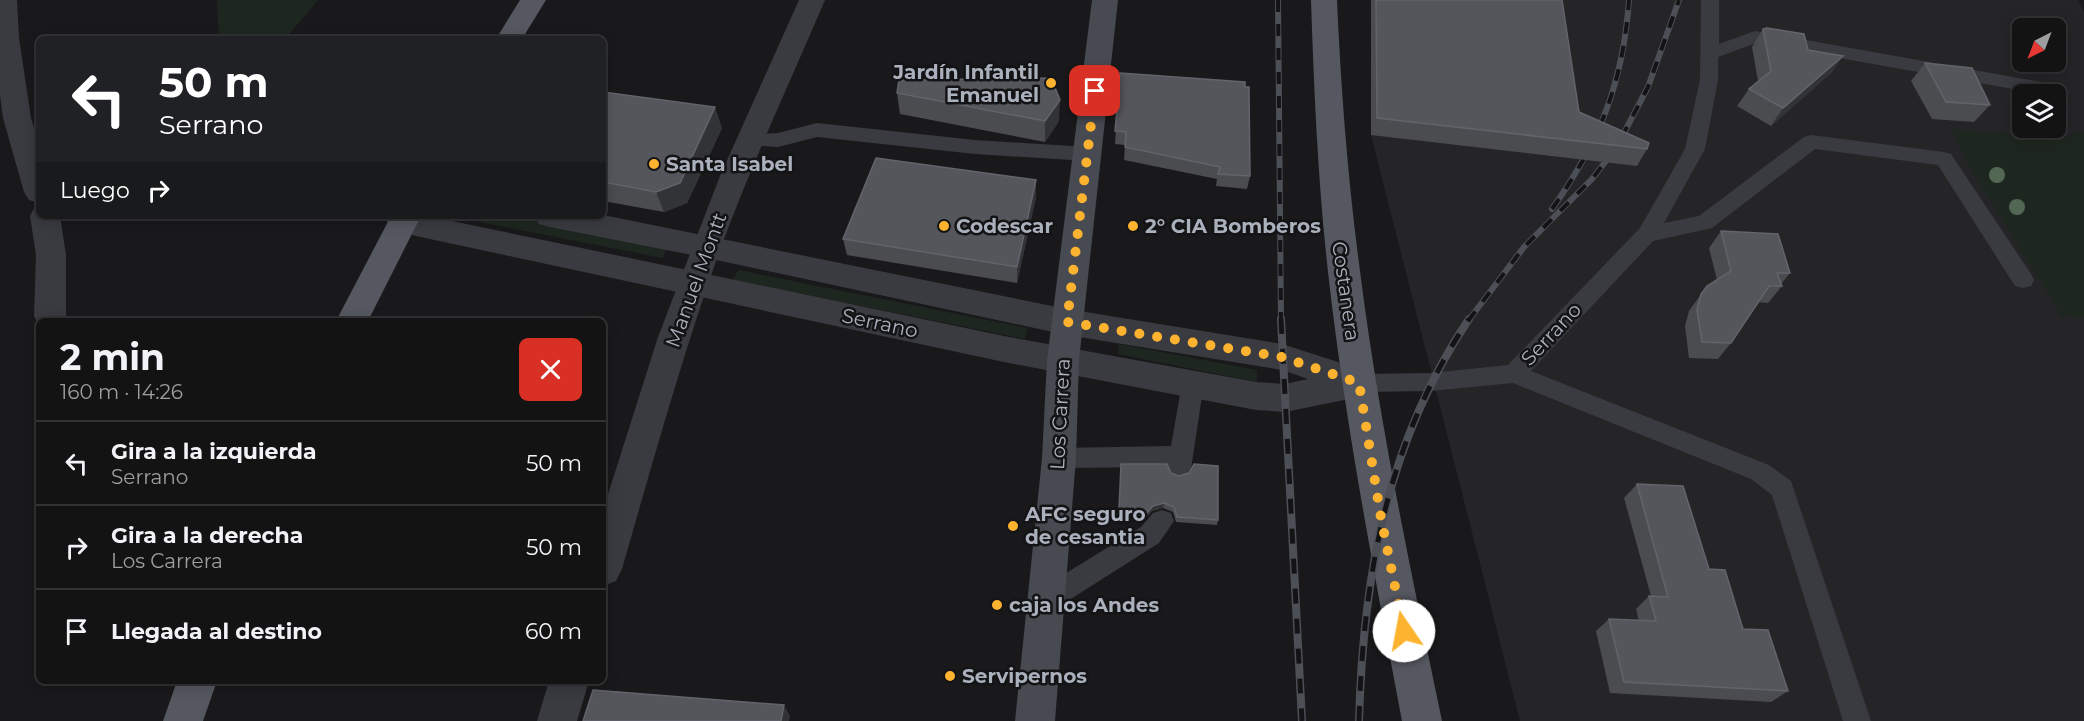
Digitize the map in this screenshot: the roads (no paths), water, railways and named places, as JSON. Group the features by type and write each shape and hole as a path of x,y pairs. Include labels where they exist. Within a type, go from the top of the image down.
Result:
{"main road":[{"path":"511,36 533,0"},
{"name":"Los Carrera","path":"1035,721 1059,458 1063,360 1105,0"},
{"name":"Costanera","path":"1324,0 1330,137 1338,225 1359,383 1381,518 1422,721"},
{"path":"354,318 404,219"},
{"path":"183,721 195,684"}],"street":[{"path":"4,0 6,38 16,117 36,182"},
{"name":"Manuel Montt","path":"606,559 677,329 707,246 812,0"},
{"path":"45,219 51,255 51,318"},
{"name":"Serrano","path":"404,219 693,285 1063,360 1256,396 1285,398 1359,383"},
{"name":"Serrano","path":"566,219 707,246 1067,322 1282,357 1359,383"},
{"path":"557,721 568,684"}],"lane":[{"name":"Serrano","path":"1359,383 1431,382 1514,374 1647,234 1695,149 1709,80 1710,0"},
{"path":"1709,54 1755,37 2019,84"},
{"path":"751,140 778,140 817,130 975,147 1088,154"},
{"path":"1647,234 1704,223 1811,142 1822,143 1944,159 2023,280"},
{"path":"1514,374 1760,472 1782,489 1857,721"},
{"path":"1059,458 1180,462 1192,384"},
{"path":"1046,600 1150,536 1162,521"}],"railway":[{"path":"1278,0 1281,321"},
{"path":"1552,209 1583,159 1606,110 1621,58 1629,0"},
{"path":"1468,321 1524,247 1592,179 1616,148 1648,87 1679,0"},
{"path":"1281,319 1302,721"},
{"path":"1359,721 1366,614 1385,511 1399,462 1418,413 1441,365 1469,319"}],"place":[{"name":"Jardín Infantil Emanuel","path":"1051,83"},
{"name":"Santa Isabel","path":"654,164"},
{"name":"Codescar","path":"944,226"},
{"name":"2° CIA Bomberos","path":"1133,226"},
{"name":"AFC seguro de cesantia","path":"1013,526"},
{"name":"caja los Andes","path":"997,605"},
{"name":"Servipernos","path":"950,676"}]}
